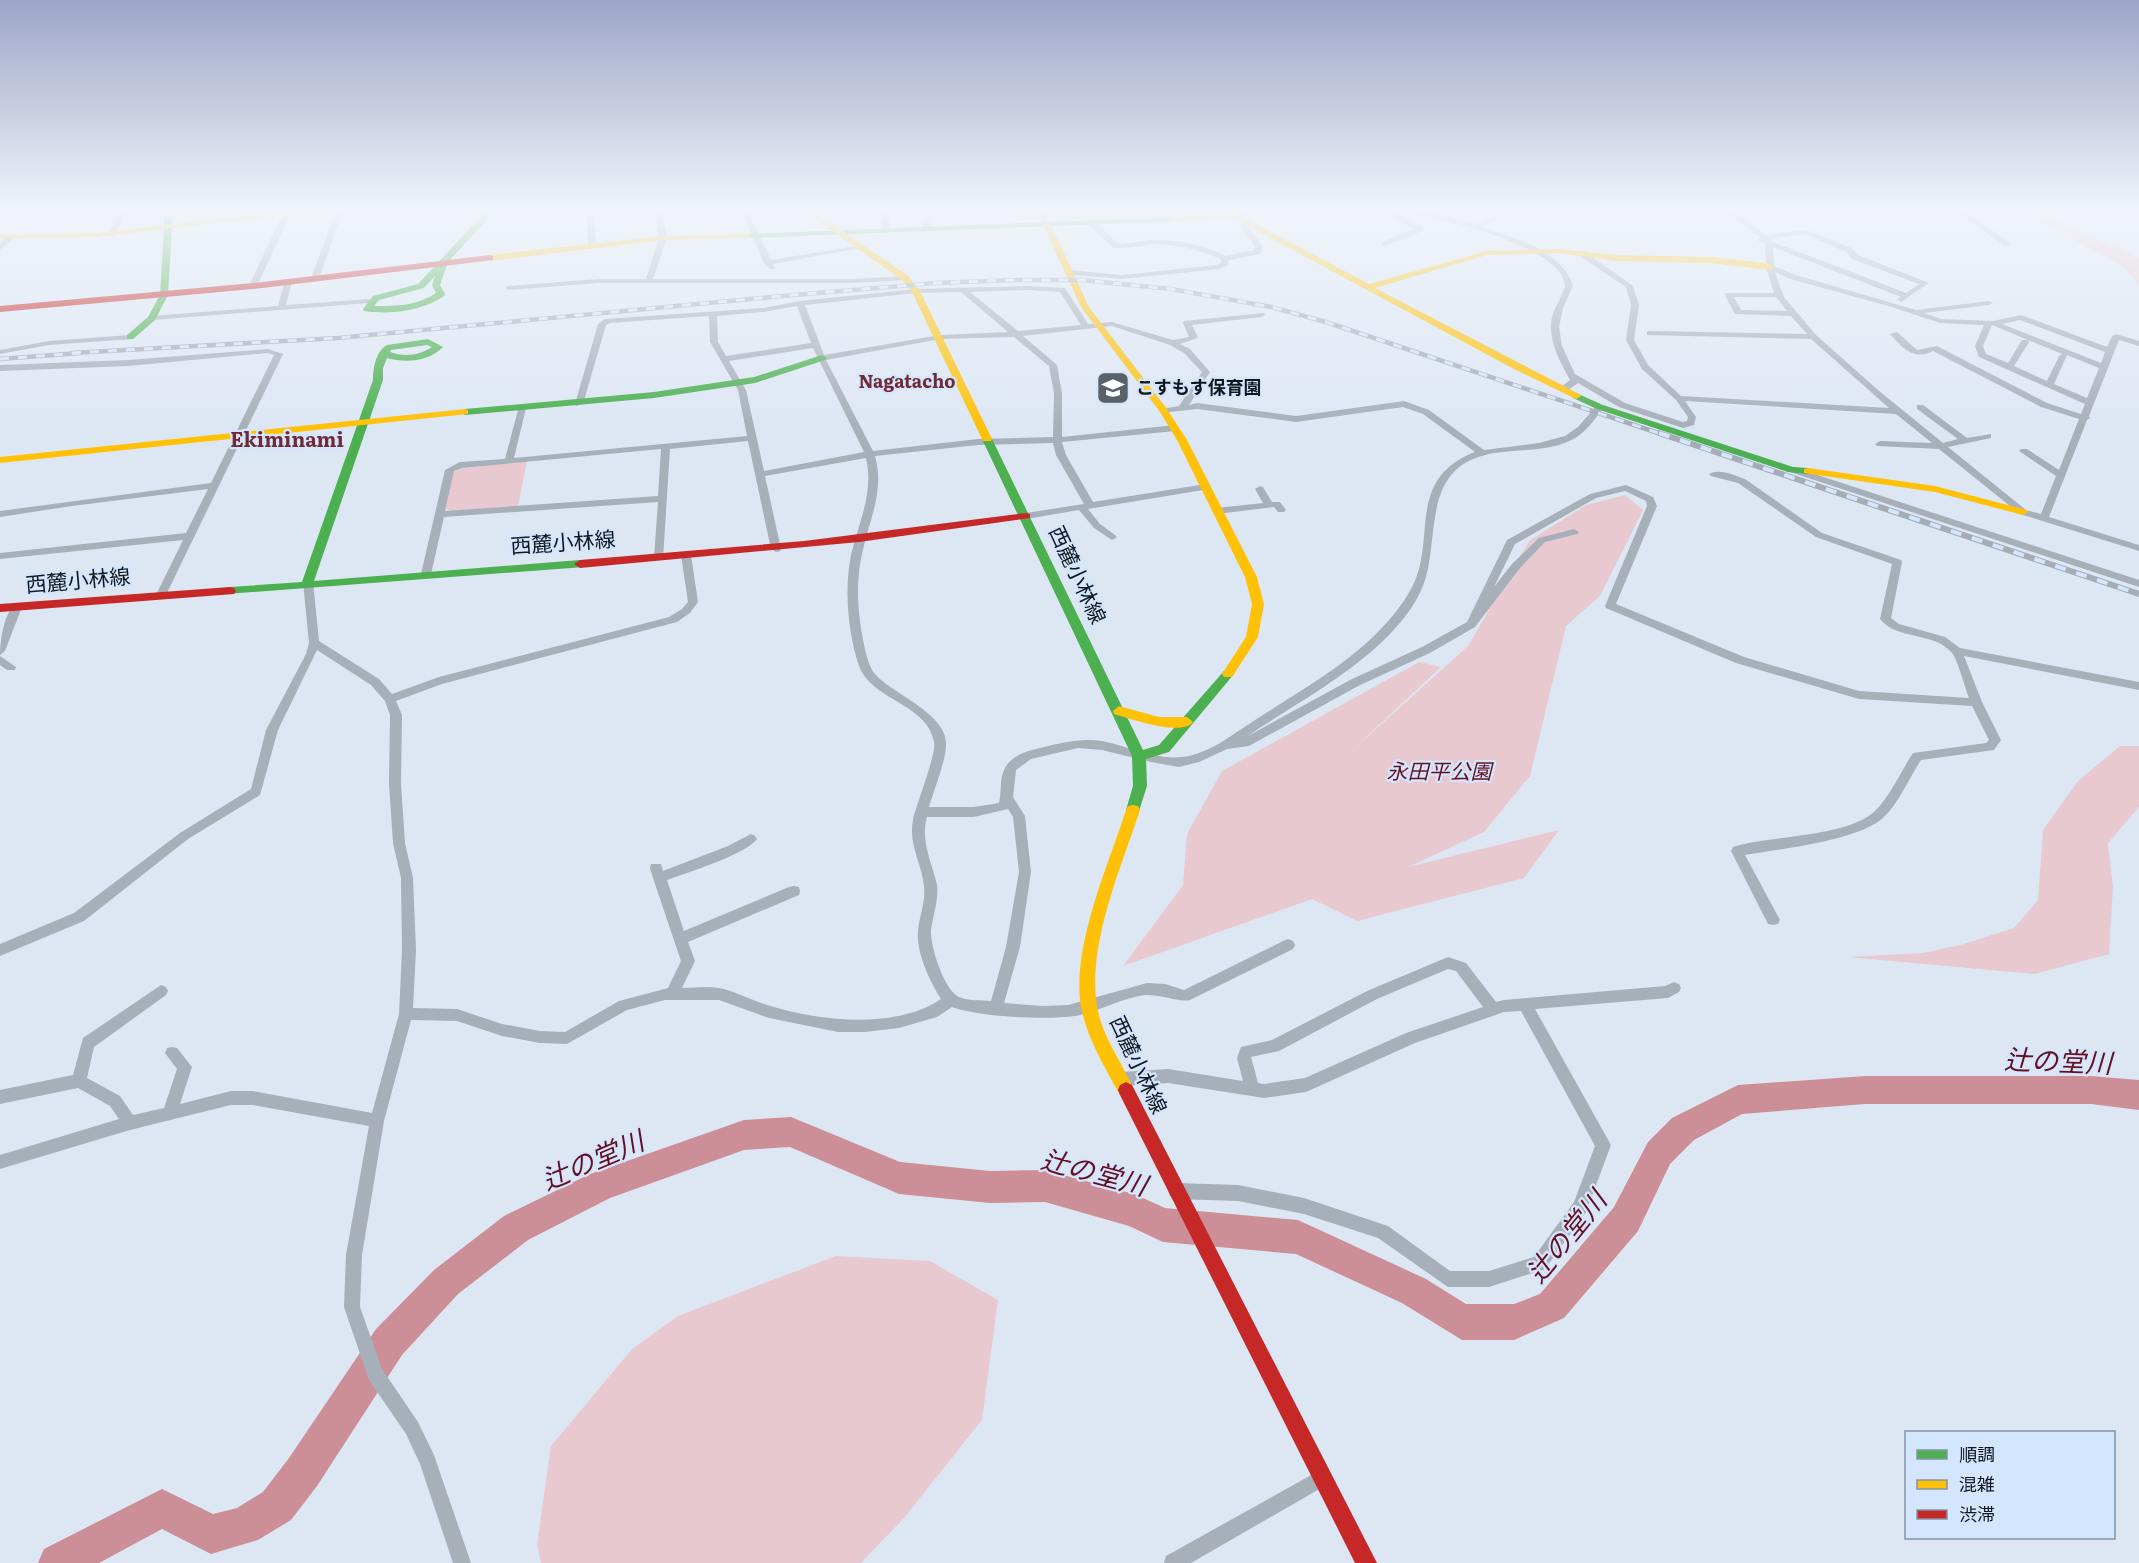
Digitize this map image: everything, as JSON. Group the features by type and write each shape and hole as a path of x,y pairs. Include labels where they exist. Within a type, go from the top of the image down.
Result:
{"main road":[{"path":"130,337 152,318 164,295 165,282"},
{"path":"0,309 53,302 164,295 288,282"},
{"path":"425,282 417,290 378,296 369,301 367,309 433,301 441,294 436,285 437,282"},
{"path":"908,282 916,291 940,337 1026,516"},
{"path":"1072,282 1092,326 1164,411 1175,428 1251,577 1258,604 1252,637 1236,666 1164,749 1139,756"},
{"path":"1358,282 1600,407 1792,470 1836,473 1935,489 2023,512"},
{"path":"1368,287 1384,282"},
{"path":"378,380 378,368 385,354 389,347 428,342 438,347 429,354 392,357 385,354"},
{"path":"308,582 378,380 389,364 410,356"},
{"path":"0,460 362,421 579,404 738,383 822,358"},
{"name":"西麓小林線","path":"0,608 308,582 776,549 860,541 1026,516 1139,756 1140,786 1096,933 1087,983 1089,1007 1099,1038 1366,1563"},
{"path":"1119,711 1159,722 1187,722"}],"street":[{"path":"254,286 256,282"},
{"path":"281,308 288,282"},
{"path":"509,288 615,282"},
{"path":"1564,389 1574,384 1558,346 1556,330 1557,310 1569,286 1567,282"},
{"path":"1572,376 1622,405 1683,425 1691,423 1692,417 1679,399 1645,367 1630,340 1635,305 1629,286 1623,282"},
{"path":"1775,282 1779,295 1813,337 1897,411 2023,512 2139,548"},
{"path":"1811,282 1895,304 1940,321 1991,322 2021,317 2109,351"},
{"path":"1871,282 1906,296"},
{"path":"1895,304 1924,284 1919,282"},
{"path":"962,289 1053,366 1058,394 1057,440 1061,455 1096,526 1112,537"},
{"path":"579,404 604,322 763,310 800,303 916,291 962,289 1064,291 1092,326"},
{"path":"1779,295 1729,295 1738,312 1795,314"},
{"path":"152,318 369,301"},
{"path":"800,303 822,358 870,454 874,483 860,541 852,613 865,669 872,678 922,713 939,735 941,744 919,822 919,846 929,873 931,887 924,934 931,966 951,1000"},
{"path":"1914,311 1989,303"},
{"path":"713,313 714,342 742,390 762,474 776,549"},
{"path":"1173,343 1194,338 1187,323 1261,315"},
{"path":"1991,322 2103,367"},
{"path":"1991,322 1978,346 1982,356 2050,383 2090,403"},
{"path":"822,358 940,337 1017,334 1112,324 1173,343 1187,351 1206,372 1183,407"},
{"path":"1650,333 1813,337"},
{"path":"1894,333 1904,346 1917,353 1934,348 2044,405 2086,418"},
{"path":"2044,518 2086,418 2116,336 2137,342"},
{"path":"0,352 49,344 130,337"},
{"path":"2009,368 2025,342"},
{"path":"724,359 816,345"},
{"path":"0,368 278,352 279,356 160,595"},
{"path":"2050,383 2063,356"},
{"path":"1679,399 1897,411"},
{"path":"1164,411 1197,406 1296,419 1404,404 1426,412 1481,452"},
{"path":"996,1007 1013,947 1025,872 1019,816 1008,800 1006,781 1010,770 1029,754 1078,744 1101,746 1139,756 1178,762 1207,754 1223,745 1301,696 1340,668 1368,647 1400,615 1418,587 1436,495 1450,469 1481,452 1530,447 1569,438 1582,428 1600,407"},
{"path":"509,461 522,408"},
{"path":"1920,408 1966,441"},
{"path":"762,474 870,454 989,442 1057,440 1175,428"},
{"path":"1880,444 1940,446 1988,436"},
{"path":"426,574 449,473 453,468 753,438"},
{"path":"659,557 666,446"},
{"path":"2024,451 2062,476"},
{"path":"1792,470 2139,584"},
{"path":"1714,474 1733,477 1752,486 1774,506 1819,535 1897,562 1885,620 1895,627 1941,640 1957,651 2139,686"},
{"path":"0,514 72,502 213,486"},
{"path":"1026,516 1206,486"},
{"path":"1471,624 1512,542 1593,496 1626,488 1650,500 1652,506 1610,606 1740,660 1859,695 1976,702"},
{"path":"1260,489 1269,505"},
{"path":"440,514 662,499"},
{"path":"1217,511 1276,504 1281,510"},
{"path":"1223,745 1245,743 1356,682 1426,650 1471,624 1515,567 1542,540 1574,532"},
{"path":"0,556 189,536"},
{"path":"390,699 439,681 673,620 686,611 693,602 686,555"},
{"path":"0,950 79,917 184,836 256,792 272,730 311,654 314,643 308,582"},
{"path":"0,651 17,607"},
{"path":"314,643 375,682 390,699 397,731 395,784 399,843 406,878 409,950 406,1014 377,1121 354,1255 352,1307 375,1374 412,1428 428,1461 462,1563"},
{"path":"1773,920 1737,851 1817,837 1860,825 1878,817 1917,756 1990,747 1995,740 1976,702 1957,651"},
{"path":"0,660 11,667"},
{"path":"923,812 974,812 1003,807 1008,800"},
{"path":"672,994 688,961 658,873 732,850 751,839"},
{"path":"680,939 794,891"},
{"path":"406,1014 458,1015 502,1030 540,1037 567,1038 624,1005 672,994 719,994 770,1012 838,1026 899,1022 932,1013 951,1000 996,1007 1068,1011 1145,990 1159,989 1185,996 1288,945"},
{"path":"1252,1089 1244,1058 1246,1052 1275,1046 1372,995 1448,963 1461,967 1494,1010"},
{"path":"1120,1079 1168,1076 1264,1091 1306,1084 1411,1038 1494,1010 1525,1004 1668,992 1674,988"},
{"path":"79,1082 88,1043 161,991"},
{"path":"1176,1192 1238,1193 1304,1206 1382,1232 1448,1279 1489,1279 1539,1263 1580,1207 1603,1145 1525,1004"},
{"path":"170,1113 185,1067 172,1053"},
{"path":"0,1097 79,1082 115,1101 130,1123"},
{"path":"0,1162 130,1123 231,1098 253,1098 283,1106 377,1121"},
{"path":"1173,1563 1322,1478"}],"green space":[{"path":"527,461 518,506 451,511 446,509 453,473 457,469"},
{"name":"永田平公園","path":"1625,495 1643,510 1600,596 1566,626 1530,776 1484,832 1408,867 1559,830 1524,878 1357,921 1312,899 1123,966 1183,885 1187,834 1222,771 1419,662 1441,667 1347,755 1468,646 1529,541 1586,505"},
{"path":"2120,746 2139,746 2139,807 2108,843 2113,887 2109,954 2035,974 1848,957 1923,953 1964,944 2014,928 2038,900 2043,830 2078,781"},
{"path":"836,1256 930,1261 998,1300 982,1420 904,1518 861,1563 541,1563 537,1545 551,1446 632,1349 678,1316"}],"waterway":[{"name":"辻の堂川","path":"58,1563 162,1508 211,1534 244,1526 277,1506 303,1472 389,1342 446,1282 516,1228 602,1185 744,1135 791,1132 899,1178 990,1187 1045,1186 1134,1211 1163,1225 1298,1237 1414,1291 1462,1322 1514,1322 1552,1306 1626,1219 1659,1153 1683,1129 1738,1100 1865,1090 2091,1090 2139,1095"}],"railway":[{"path":"72,353 338,338 782,296 965,282"},
{"path":"1100,282 1171,289 1271,307 1326,322 1664,435"},
{"path":"0,359 80,353"},
{"path":"1659,433 2139,594"}],"traffic: fast":[{"path":"130,337 152,318 164,295 165,282"},
{"path":"425,282 421,286 376,298 367,309 406,308 425,303 441,294 436,285 437,282"},
{"path":"308,582 378,380 378,368 387,348 428,342 438,347 413,358 398,358 385,354"},
{"path":"465,412 654,395 755,380 822,358"},
{"path":"1576,396 1600,407 1792,470 1808,471"},
{"path":"987,439 1139,756 1140,786 1133,810"},
{"path":"230,591 580,564"},
{"path":"1139,756 1164,749 1228,674"}],"traffic: slow":[{"path":"908,282 916,291 987,439"},
{"path":"1073,282 1085,307 1164,411 1182,440 1251,577 1258,604 1252,637 1228,674"},
{"path":"1358,282 1576,396"},
{"path":"1369,287 1387,282"},
{"path":"0,460 465,412"},
{"path":"1808,471 1935,489 2023,512"},
{"path":"1119,711 1159,722 1187,722"},
{"path":"1126,1090 1095,1028 1089,1006 1087,985 1089,961 1101,908 1133,810"}],"traffic: jam":[{"path":"0,309 287,282"},
{"path":"580,564 804,545 1026,516"},
{"path":"0,608 230,591"},
{"path":"1126,1090 1366,1563"}],"place":[{"name":"こすもす保育園","path":"1113,388"}],"district":[{"name":"Nagatacho","path":"907,382"},
{"name":"Ekiminami","path":"287,440"}]}
